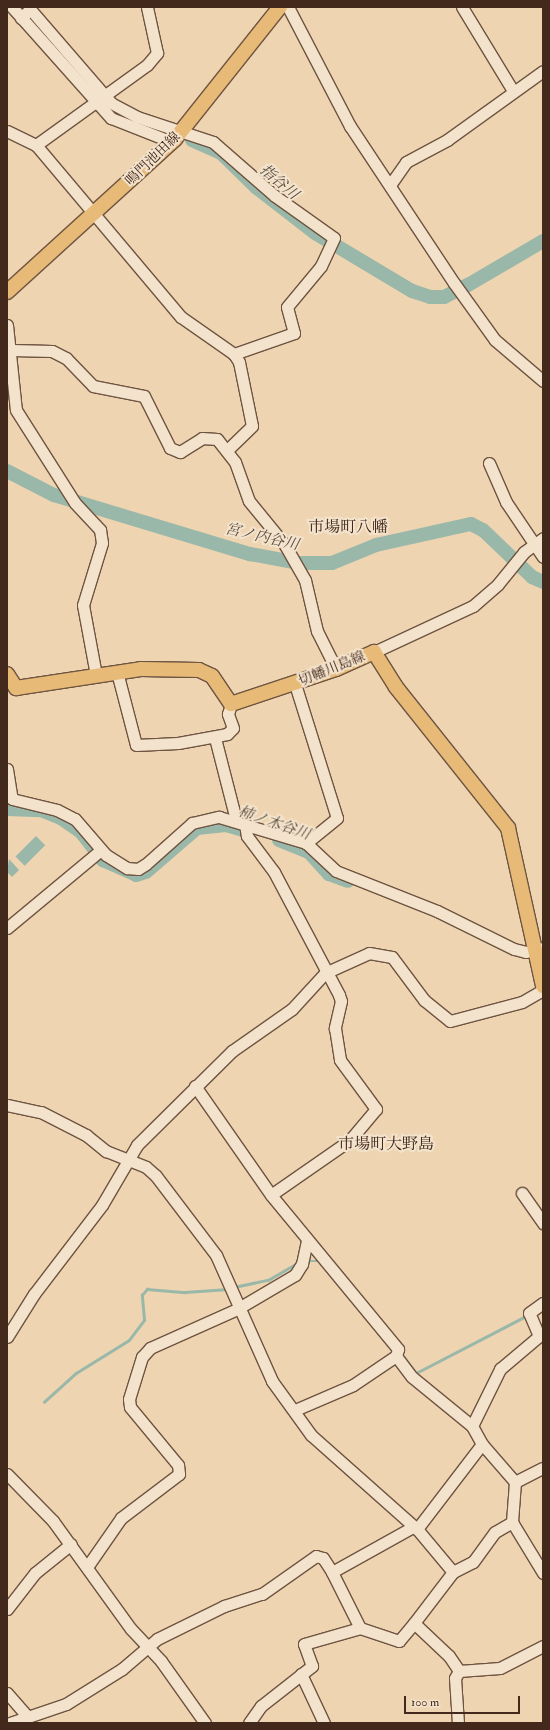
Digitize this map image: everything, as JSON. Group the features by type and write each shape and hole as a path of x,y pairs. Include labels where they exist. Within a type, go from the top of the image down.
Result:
{"main road":[{"name":"鳴門池田線","path":"7,292 94,215 178,136 280,7"},
{"name":"切幡川島線","path":"231,704 295,684 336,669 374,652 396,687 503,819 514,846 543,986"},
{"path":"7,674 12,689 117,672 158,668 199,670 212,676 231,704"}],"street":[{"path":"36,145 98,98 134,77 157,53 147,7"},
{"path":"288,7 350,126 459,290 495,340 543,381"},
{"path":"462,7 513,92"},
{"path":"17,13 123,125 178,136 227,152 275,196 334,238 321,266 287,307 294,333 234,354"},
{"path":"390,185 406,162 447,140 543,71"},
{"path":"98,98 178,136"},
{"path":"7,131 36,145 181,317 234,354 239,362 252,426 228,450"},
{"path":"7,326 12,350 16,410 75,503 100,530 102,543 83,605 96,675"},
{"path":"12,350 52,352 66,358 93,386 144,396 170,448 180,452 210,436 228,450 248,501 285,545 305,580 317,631 336,669"},
{"path":"489,463 506,502 538,541 543,557"},
{"path":"374,652 473,606 538,541"},
{"path":"117,672 136,745 215,738 233,728 228,714 231,704"},
{"path":"295,684 337,818 306,843"},
{"path":"215,738 243,826 277,878 341,1001 335,1028 340,1060 376,1109 375,1113 350,1140 271,1195"},
{"path":"7,770 12,799 57,810 75,819 101,850 114,861 138,869 201,818 243,826 306,843 336,871 437,911 514,949 537,953"},
{"path":"7,928 101,850"},
{"path":"7,1337 34,1294 102,1205 128,1158 195,1086 232,1051 292,1009 326,973 369,953 392,957 424,1000 450,1022 522,1002 543,990"},
{"path":"195,1086 271,1195 307,1241 316,1246 397,1352 412,1377 472,1426 482,1444 515,1482 512,1522 543,1573"},
{"path":"7,1105 41,1112 86,1135 106,1151 128,1158 156,1176 191,1219 216,1255 237,1309 272,1381 295,1410 319,1445 415,1528 453,1572"},
{"path":"522,1193 543,1222"},
{"path":"87,1567 121,1518 179,1474 178,1465 130,1407 129,1399 142,1357 150,1348 237,1309 295,1275 303,1261 307,1241"},
{"path":"472,1426 500,1369 541,1338 530,1314 543,1303"},
{"path":"295,1410 353,1385 397,1352"},
{"path":"332,1572 415,1528 482,1444"},
{"path":"515,1482 543,1468"},
{"path":"7,1474 29,1493 71,1544 205,1723"},
{"path":"249,1723 261,1706 312,1666 304,1644 360,1628 399,1641 453,1572 473,1562 495,1532 512,1522"},
{"path":"7,1609 35,1574 71,1544"},
{"path":"7,1693 20,1721 66,1704 122,1669 147,1646 224,1606 269,1590 316,1556 323,1558 332,1572 360,1628"},
{"path":"414,1623 449,1656 459,1671"},
{"path":"459,1671 500,1668 543,1646"},
{"path":"458,1723 455,1678 459,1671"},
{"path":"301,1674 324,1723"}],"shaded area":[{"path":"36,836 45,845 25,866 15,857"},
{"path":"9,859 19,870 12,877 7,872"}],"waterway":[{"name":"指谷川","path":"98,98 110,110 138,123"},
{"name":"指谷川","path":"192,140 221,153 257,188 315,233 412,291 430,297 444,297 468,285 543,241"},
{"name":"宮ノ内谷川","path":"7,471 54,495 250,554 299,563 332,563 376,545 471,524 483,530 532,577 543,582"},
{"name":"柿ノ木谷川","path":"7,809 41,810 61,818 81,832 103,860 136,875 146,872 197,828 226,825 243,830"},
{"name":"柿ノ木谷川","path":"279,840 309,852 329,874 348,881"},
{"path":"307,1261 322,1261"},
{"path":"234,1287 268,1280 296,1264"},
{"path":"44,1402 76,1373 129,1340 144,1320 142,1295 147,1289 185,1292 228,1289"},
{"path":"401,1353 416,1373 526,1316"}],"district":[{"name":"市場町八幡","path":"348,527"},
{"name":"市場町大野島","path":"386,1144"}]}
